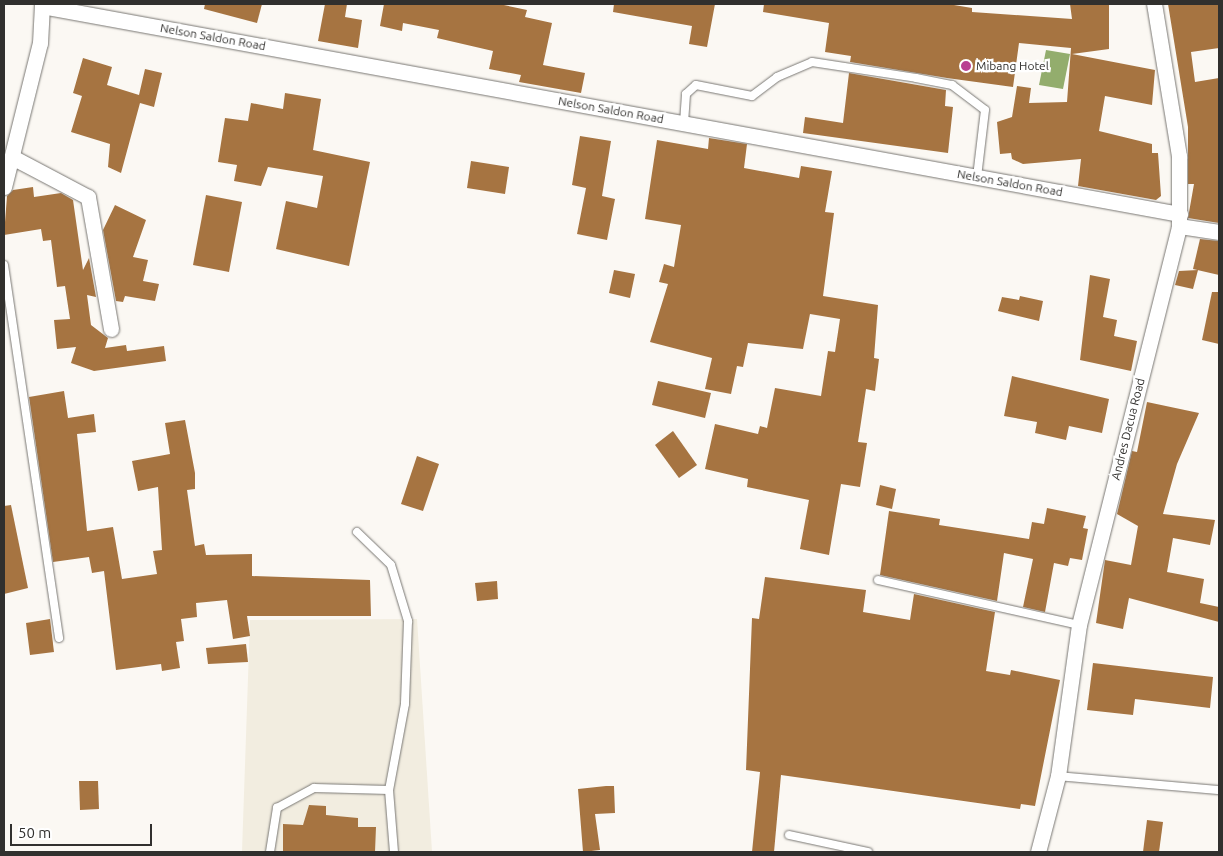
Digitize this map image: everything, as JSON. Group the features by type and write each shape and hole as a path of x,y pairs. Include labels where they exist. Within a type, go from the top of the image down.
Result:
{"street":[{"name":"Andres Dacua Road","path":"1038,852 1058,776 1078,625 1180,220 1179,156 1154,4"},
{"name":"Nelson Saldon Road","path":"42,5 977,177 1180,220 1219,232"},
{"path":"4,187 40,43 42,5"},
{"path":"12,157 88,197 111,329"}],"lane":[{"path":"684,123 686,94 696,85 752,96 777,77 812,62 925,80 952,85 984,110 977,177"},
{"path":"4,265 59,638"},
{"path":"357,532 391,565 408,621 404,704 389,790 394,852"},
{"path":"878,580 1078,625"},
{"path":"1058,776 1219,790"},
{"path":"270,852 276,808 314,788 389,790"},
{"path":"788,835 868,852"}],"shaded area":[{"path":"1046,50 1070,54 1063,89 1039,85"},
{"path":"417,619 432,852 242,852 250,620"}],"building":[{"path":"205,4 262,4 257,23 204,9"},
{"path":"325,4 347,4 345,17 362,20 358,48 318,41"},
{"path":"384,4 499,4 527,10 525,17 552,23 543,65 585,73 581,93 519,82 521,75 489,69 493,51 437,38 439,30 403,23 402,31 380,26"},
{"path":"614,4 715,4 707,47 689,44 692,26 613,12"},
{"path":"764,4 948,4 972,8 972,12 1072,19 1070,4 1109,4 1109,49 1072,54 1155,70 1152,105 1105,96 1099,131 1152,144 1152,153 1158,153 1161,196 1156,200 1078,186 1081,159 1023,164 1012,159 1011,153 1000,154 997,122 1012,117 1017,86 1031,88 1029,103 1067,102 1071,48 1019,43 1013,87 947,78 850,62 851,56 825,52 829,23 763,12"},
{"path":"1168,4 1219,4 1219,48 1191,52 1195,82 1219,78 1219,223 1188,218 1194,184 1188,184 1188,127"},
{"path":"83,58 112,67 107,85 139,95 145,69 162,73 154,107 140,103 121,173 108,167 110,144 71,132 82,96 73,93"},
{"path":"849,73 946,90 945,106 953,107 948,153 803,133 805,117 843,123"},
{"path":"285,93 321,99 313,150 370,162 349,266 276,249 286,201 317,208 323,176 268,167 261,186 234,181 237,165 218,162 225,118 248,121 251,103 283,109"},
{"path":"580,136 611,141 602,196 615,199 607,240 577,234 586,188 572,185"},
{"path":"709,138 747,144 744,168 799,178 801,166 832,171 825,212 834,213 823,296 878,305 874,358 879,359 875,391 866,389 858,442 867,443 860,487 841,484 829,555 800,549 809,500 747,487 748,479 705,469 715,424 758,434 760,426 767,428 775,388 821,396 828,351 835,352 840,319 810,314 803,349 748,343 743,367 737,366 731,394 705,389 712,358 650,342 668,284 659,282 664,264 674,267 681,225 645,219 657,140 708,149"},
{"path":"471,161 509,167 505,194 467,188"},
{"path":"33,187 34,197 61,193 73,200 83,270 89,258 96,297 87,295 91,325 108,338 105,348 126,345 127,351 164,346 166,361 94,371 71,363 76,347 57,349 54,320 70,319 65,286 57,287 51,240 43,241 41,229 4,235 7,196 13,190"},
{"path":"206,195 242,202 229,272 193,265"},
{"path":"115,205 146,220 133,257 148,260 143,281 159,284 155,301 125,296 123,302 116,301 103,230"},
{"path":"1200,239 1219,241 1219,275 1193,269"},
{"path":"614,270 635,274 630,298 609,293"},
{"path":"1198,270 1193,289 1175,285 1179,271"},
{"path":"1090,275 1110,279 1103,317 1117,320 1114,336 1137,341 1131,371 1080,360"},
{"path":"1212,292 1219,292 1219,344 1202,340"},
{"path":"1020,296 1043,301 1039,321 998,311 1002,297 1019,300"},
{"path":"1012,376 1109,399 1102,433 1069,426 1066,440 1035,433 1037,422 1004,416"},
{"path":"658,381 711,393 705,418 652,405"},
{"path":"64,391 68,418 94,414 96,432 77,434 87,531 113,527 122,579 157,574 153,551 162,550 158,487 138,491 132,461 170,454 165,423 185,420 195,473 195,489 187,490 195,546 204,544 206,555 252,554 252,576 370,580 371,616 247,616 250,636 233,639 227,600 196,603 197,617 181,619 184,641 176,642 180,668 162,671 161,664 116,670 104,571 92,573 89,557 53,562 29,397"},
{"path":"1147,402 1199,413 1177,464 1163,514 1215,520 1210,545 1173,538 1167,572 1204,579 1200,603 1219,607 1219,622 1129,598 1123,629 1096,623 1105,560 1131,565 1138,526 1117,514 1132,451 1137,452"},
{"path":"673,431 697,465 679,478 655,445"},
{"path":"417,456 439,464 423,511 401,504"},
{"path":"880,485 896,489 892,509 876,505"},
{"path":"11,505 28,588 4,594 4,506"},
{"path":"1047,508 1086,516 1083,528 1088,529 1082,560 1070,558 1068,566 1054,563 1045,612 1023,607 1033,559 1004,553 997,601 880,575 889,511 940,519 939,525 1029,539 1032,522 1044,524"},
{"path":"765,577 866,590 863,612 910,620 914,594 995,612 986,671 1010,675 1011,670 1060,680 1035,806 1021,804 1020,809 781,775 774,852 752,852 760,772 746,770 752,618 759,619"},
{"path":"497,581 498,599 477,601 475,583"},
{"path":"50,619 54,652 30,655 26,623"},
{"path":"246,644 248,662 208,664 206,648"},
{"path":"1093,663 1213,677 1210,708 1135,699 1133,715 1087,710"},
{"path":"79,781 98,781 99,809 80,810"},
{"path":"614,786 615,813 595,814 600,850 583,852 578,789"},
{"path":"309,805 326,806 326,815 358,818 358,827 376,827 375,852 283,852 283,824 303,825"},
{"path":"1147,820 1163,822 1159,852 1143,852"}],"place":[{"name":"Mibang Hotel","path":"966,66"}]}
